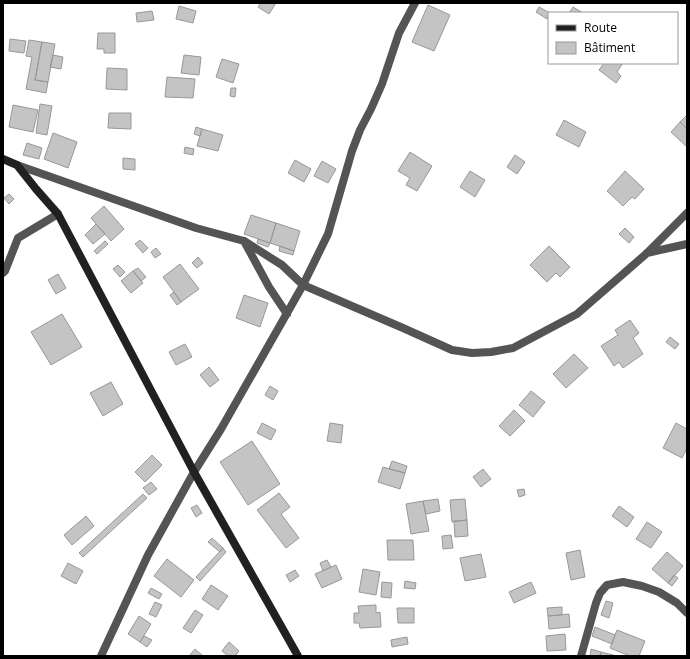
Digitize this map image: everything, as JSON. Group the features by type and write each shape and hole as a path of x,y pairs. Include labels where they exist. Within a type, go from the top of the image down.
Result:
{"street":[{"path":"100,656 148,555 194,472 221,429 287,314 328,234 352,151 360,130 371,110 382,84 399,33 414,3"},
{"path":"3,159 196,228 244,241 282,265 303,285 452,350 472,353 491,352 513,348 577,314 646,254 687,213"},
{"path":"17,165 58,214 194,472 298,656"},
{"path":"3,273 5,272 18,238 58,214"},
{"path":"244,241 269,286 287,314"},
{"path":"646,254 687,244"},
{"path":"581,656 596,603 600,593 607,585 623,582 642,586 659,592 677,603 687,613"}],"building":[{"path":"261,3 276,3 269,14 258,7"},
{"path":"428,5 450,15 434,51 412,42"},
{"path":"179,6 196,11 193,23 176,19"},
{"path":"539,7 548,12 547,19 536,12"},
{"path":"573,7 581,12 570,12"},
{"path":"152,11 154,20 137,22 136,13"},
{"path":"98,33 115,33 115,53 104,53 104,49 97,49"},
{"path":"10,39 26,41 24,53 9,51"},
{"path":"29,40 42,42 35,80 48,82 46,93 26,89 32,57 26,56"},
{"path":"42,42 55,44 48,82 35,80"},
{"path":"53,55 63,57 61,69 50,67"},
{"path":"184,55 201,57 199,75 181,73"},
{"path":"222,59 239,64 233,83 216,77"},
{"path":"603,64 622,64 617,72 621,76 616,83 599,70"},
{"path":"107,68 127,69 127,90 106,89"},
{"path":"167,77 195,79 193,98 165,97"},
{"path":"231,88 236,88 235,97 230,96"},
{"path":"40,104 52,106 47,135 36,133"},
{"path":"13,105 38,110 33,132 9,127"},
{"path":"109,113 131,113 131,129 108,128"},
{"path":"687,115 687,129 680,122"},
{"path":"564,120 586,132 579,147 556,135"},
{"path":"680,122 687,129 687,147 671,132"},
{"path":"196,127 202,129 200,136 194,134"},
{"path":"202,129 223,135 218,151 197,146"},
{"path":"53,133 77,142 68,168 44,159"},
{"path":"27,143 42,148 39,159 23,155"},
{"path":"185,147 194,149 193,155 184,153"},
{"path":"410,152 432,166 417,191 406,185 410,178 398,171"},
{"path":"515,155 525,162 517,174 507,167"},
{"path":"123,158 135,159 135,170 123,169"},
{"path":"295,160 311,169 304,182 288,173"},
{"path":"322,161 336,169 328,183 314,176"},
{"path":"470,171 485,180 475,197 460,187"},
{"path":"625,171 644,189 635,199 632,197 623,206 607,191"},
{"path":"9,194 14,199 9,204 4,198"},
{"path":"104,206 124,229 111,241 91,218"},
{"path":"251,215 276,223 270,243 244,234"},
{"path":"276,223 300,231 294,251 270,243"},
{"path":"96,224 105,234 93,244 85,235"},
{"path":"625,228 634,237 629,243 619,234"},
{"path":"258,239 270,243 268,247 257,243"},
{"path":"140,240 148,248 143,253 135,244"},
{"path":"105,241 108,244 97,254 94,251"},
{"path":"280,246 294,251 293,255 279,251"},
{"path":"549,246 570,267 560,277 556,273 547,282 530,265"},
{"path":"156,248 161,254 155,258 151,252"},
{"path":"198,257 203,263 197,268 192,263"},
{"path":"180,264 199,289 181,302 163,277"},
{"path":"118,265 125,272 120,277 113,269"},
{"path":"138,268 146,277 141,281 133,271"},
{"path":"133,271 143,283 131,293 121,281"},
{"path":"58,274 66,288 56,294 48,280"},
{"path":"174,292 181,302 177,305 170,295"},
{"path":"244,295 268,303 260,327 236,318"},
{"path":"62,314 82,347 51,365 31,332"},
{"path":"630,320 639,333 633,338 643,354 623,368 619,362 614,366 601,346 618,335 615,330"},
{"path":"670,337 679,344 675,349 666,342"},
{"path":"185,344 192,357 176,365 169,352"},
{"path":"574,354 588,368 566,388 553,374"},
{"path":"209,367 219,380 210,387 200,375"},
{"path":"111,382 123,404 103,416 90,393"},
{"path":"270,386 278,391 273,400 265,395"},
{"path":"531,391 545,402 533,417 519,405"},
{"path":"514,410 525,421 510,436 499,426"},
{"path":"262,423 276,430 271,440 257,433"},
{"path":"330,423 343,425 341,443 327,441"},
{"path":"676,423 687,429 687,448 682,458 663,448"},
{"path":"252,441 280,484 248,505 220,462"},
{"path":"152,455 162,465 145,482 135,472"},
{"path":"392,461 407,466 405,473 389,469"},
{"path":"383,467 405,473 400,489 378,482"},
{"path":"483,469 491,479 481,487 473,477"},
{"path":"151,482 157,489 149,495 143,488"},
{"path":"524,489 525,495 519,497 517,490"},
{"path":"279,493 290,507 281,514 299,538 286,548 257,510"},
{"path":"143,494 147,498 83,557 79,553"},
{"path":"438,499 440,511 426,514 423,501"},
{"path":"465,499 467,520 452,522 450,500"},
{"path":"423,501 429,531 411,534 406,504"},
{"path":"197,505 202,513 196,517 191,508"},
{"path":"619,506 634,517 627,527 612,516"},
{"path":"86,516 94,526 72,545 64,535"},
{"path":"467,520 468,536 455,537 454,521"},
{"path":"647,522 662,532 651,548 636,539"},
{"path":"451,535 453,548 443,549 442,536"},
{"path":"212,538 223,548 220,552 208,542"},
{"path":"387,540 413,540 414,560 388,560"},
{"path":"223,548 226,552 200,581 196,577"},
{"path":"580,550 585,577 571,580 566,553"},
{"path":"667,552 683,566 668,583 652,569"},
{"path":"481,554 486,577 465,581 460,558"},
{"path":"167,559 194,580 181,597 154,576"},
{"path":"327,560 331,567 323,571 320,563"},
{"path":"68,563 83,571 76,584 61,576"},
{"path":"336,565 342,579 322,588 315,574"},
{"path":"363,569 380,572 376,595 359,592"},
{"path":"295,570 299,576 290,582 286,575"},
{"path":"674,575 678,578 672,586 668,583"},
{"path":"405,581 416,583 415,589 404,588"},
{"path":"382,582 392,583 391,598 381,597"},
{"path":"531,582 536,593 514,603 509,592"},
{"path":"211,585 228,596 218,610 202,599"},
{"path":"151,588 162,594 159,599 148,593"},
{"path":"606,601 613,603 609,618 601,615"},
{"path":"155,602 162,605 156,617 149,614"},
{"path":"376,605 376,613 380,612 381,627 360,628 359,623 354,623 354,613 359,613 358,606"},
{"path":"562,607 562,615 548,616 547,608"},
{"path":"397,608 414,608 414,623 398,623"},
{"path":"195,610 203,615 191,633 183,628"},
{"path":"569,614 570,627 549,629 548,616"},
{"path":"139,616 151,624 140,642 128,634"},
{"path":"595,627 615,635 612,644 592,636"},
{"path":"617,630 645,641 639,656 630,656 610,648"},
{"path":"565,634 566,650 547,651 546,636"},
{"path":"144,636 152,640 147,647 140,642"},
{"path":"407,637 408,644 392,647 391,640"},
{"path":"229,642 239,651 235,656 228,656 222,651"},
{"path":"195,649 203,656 189,656"},
{"path":"591,649 601,652 600,656 590,656"},
{"path":"601,652 617,656 600,656"}]}
